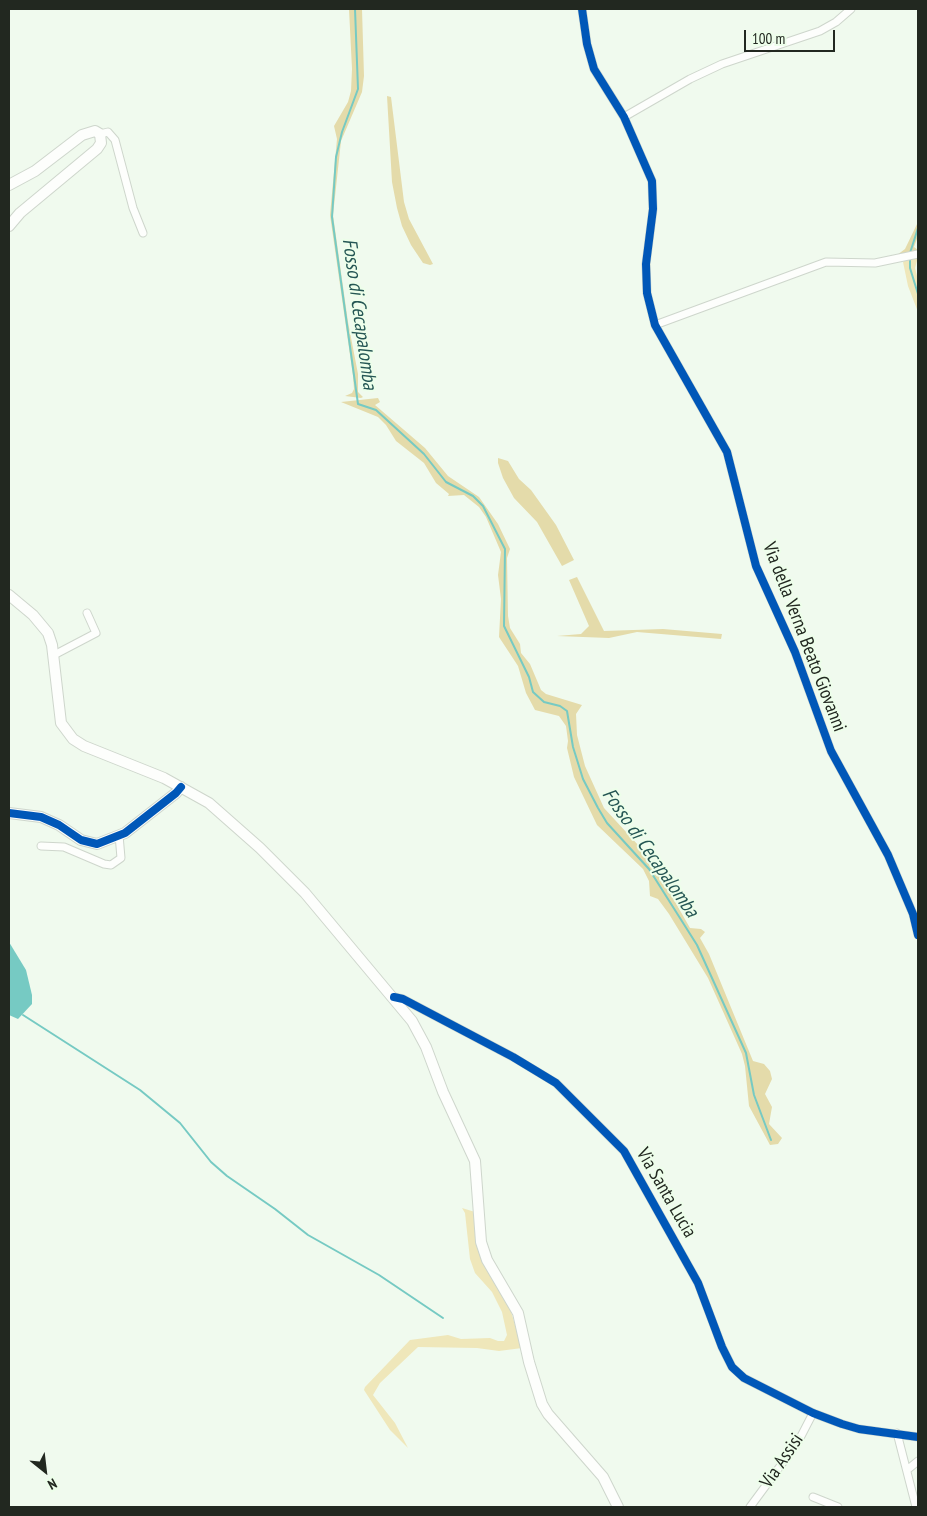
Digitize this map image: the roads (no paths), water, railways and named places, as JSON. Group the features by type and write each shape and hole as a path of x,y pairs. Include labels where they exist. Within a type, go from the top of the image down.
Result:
{"main road":[{"path":"9,185 34,171 82,135 95,131 100,134 101,143 97,149 20,213 9,226"},
{"path":"9,595 42,625 48,633 54,655 61,723 73,739 84,746 182,787 209,803 260,848 305,893 394,997 421,1036 443,1092 475,1161 482,1242 487,1260 518,1313 529,1362 542,1404 548,1414 603,1477 618,1507"},
{"path":"9,813 41,817 59,825 88,843 97,844 119,835 176,794 182,787"}],"street":[{"name":"Via della Verna Beato Giovanni","path":"582,9 587,44 594,69 624,117 652,181 653,209 646,264 647,293 655,325 727,452 756,566 795,652 830,751 888,855 913,914 918,935"},
{"path":"624,117 690,79 722,64 820,31 836,22 851,9"},
{"path":"100,134 108,132 115,140 127,190 143,233"},
{"path":"655,325 826,262 875,263 912,254"},
{"path":"54,655 96,633 87,613"},
{"path":"41,846 64,847 104,864 111,865 121,858 119,835"},
{"name":"Via Santa Lucia","path":"394,997 403,999 513,1057 556,1083 624,1151 698,1283 722,1347 732,1367 744,1378 813,1413 860,1429 918,1436"},
{"name":"Via Assisi","path":"750,1507 798,1442 813,1413"},
{"path":"897,1433 916,1507"},
{"path":"907,1470 918,1461"},
{"path":"814,1497 838,1507"}],"water":[{"path":"9,942 26,970 32,995 32,1004 18,1019 9,1015"}],"waterway":[{"name":"Fosso di Cecapalomba","path":"355,9 358,89 342,132 336,157 332,217 358,404 376,410 424,454 446,482 473,496 483,506 505,549 504,626 529,677 533,692 544,702 560,706 567,711 573,747 583,779 598,808 607,823 649,869 697,945 746,1053 754,1095 771,1140"},
{"path":"910,253 918,228"},
{"path":"910,257 910,268 918,294"},
{"path":"23,1015 140,1090 180,1123 211,1162 227,1176 275,1209 308,1235 379,1275 443,1318"}]}
